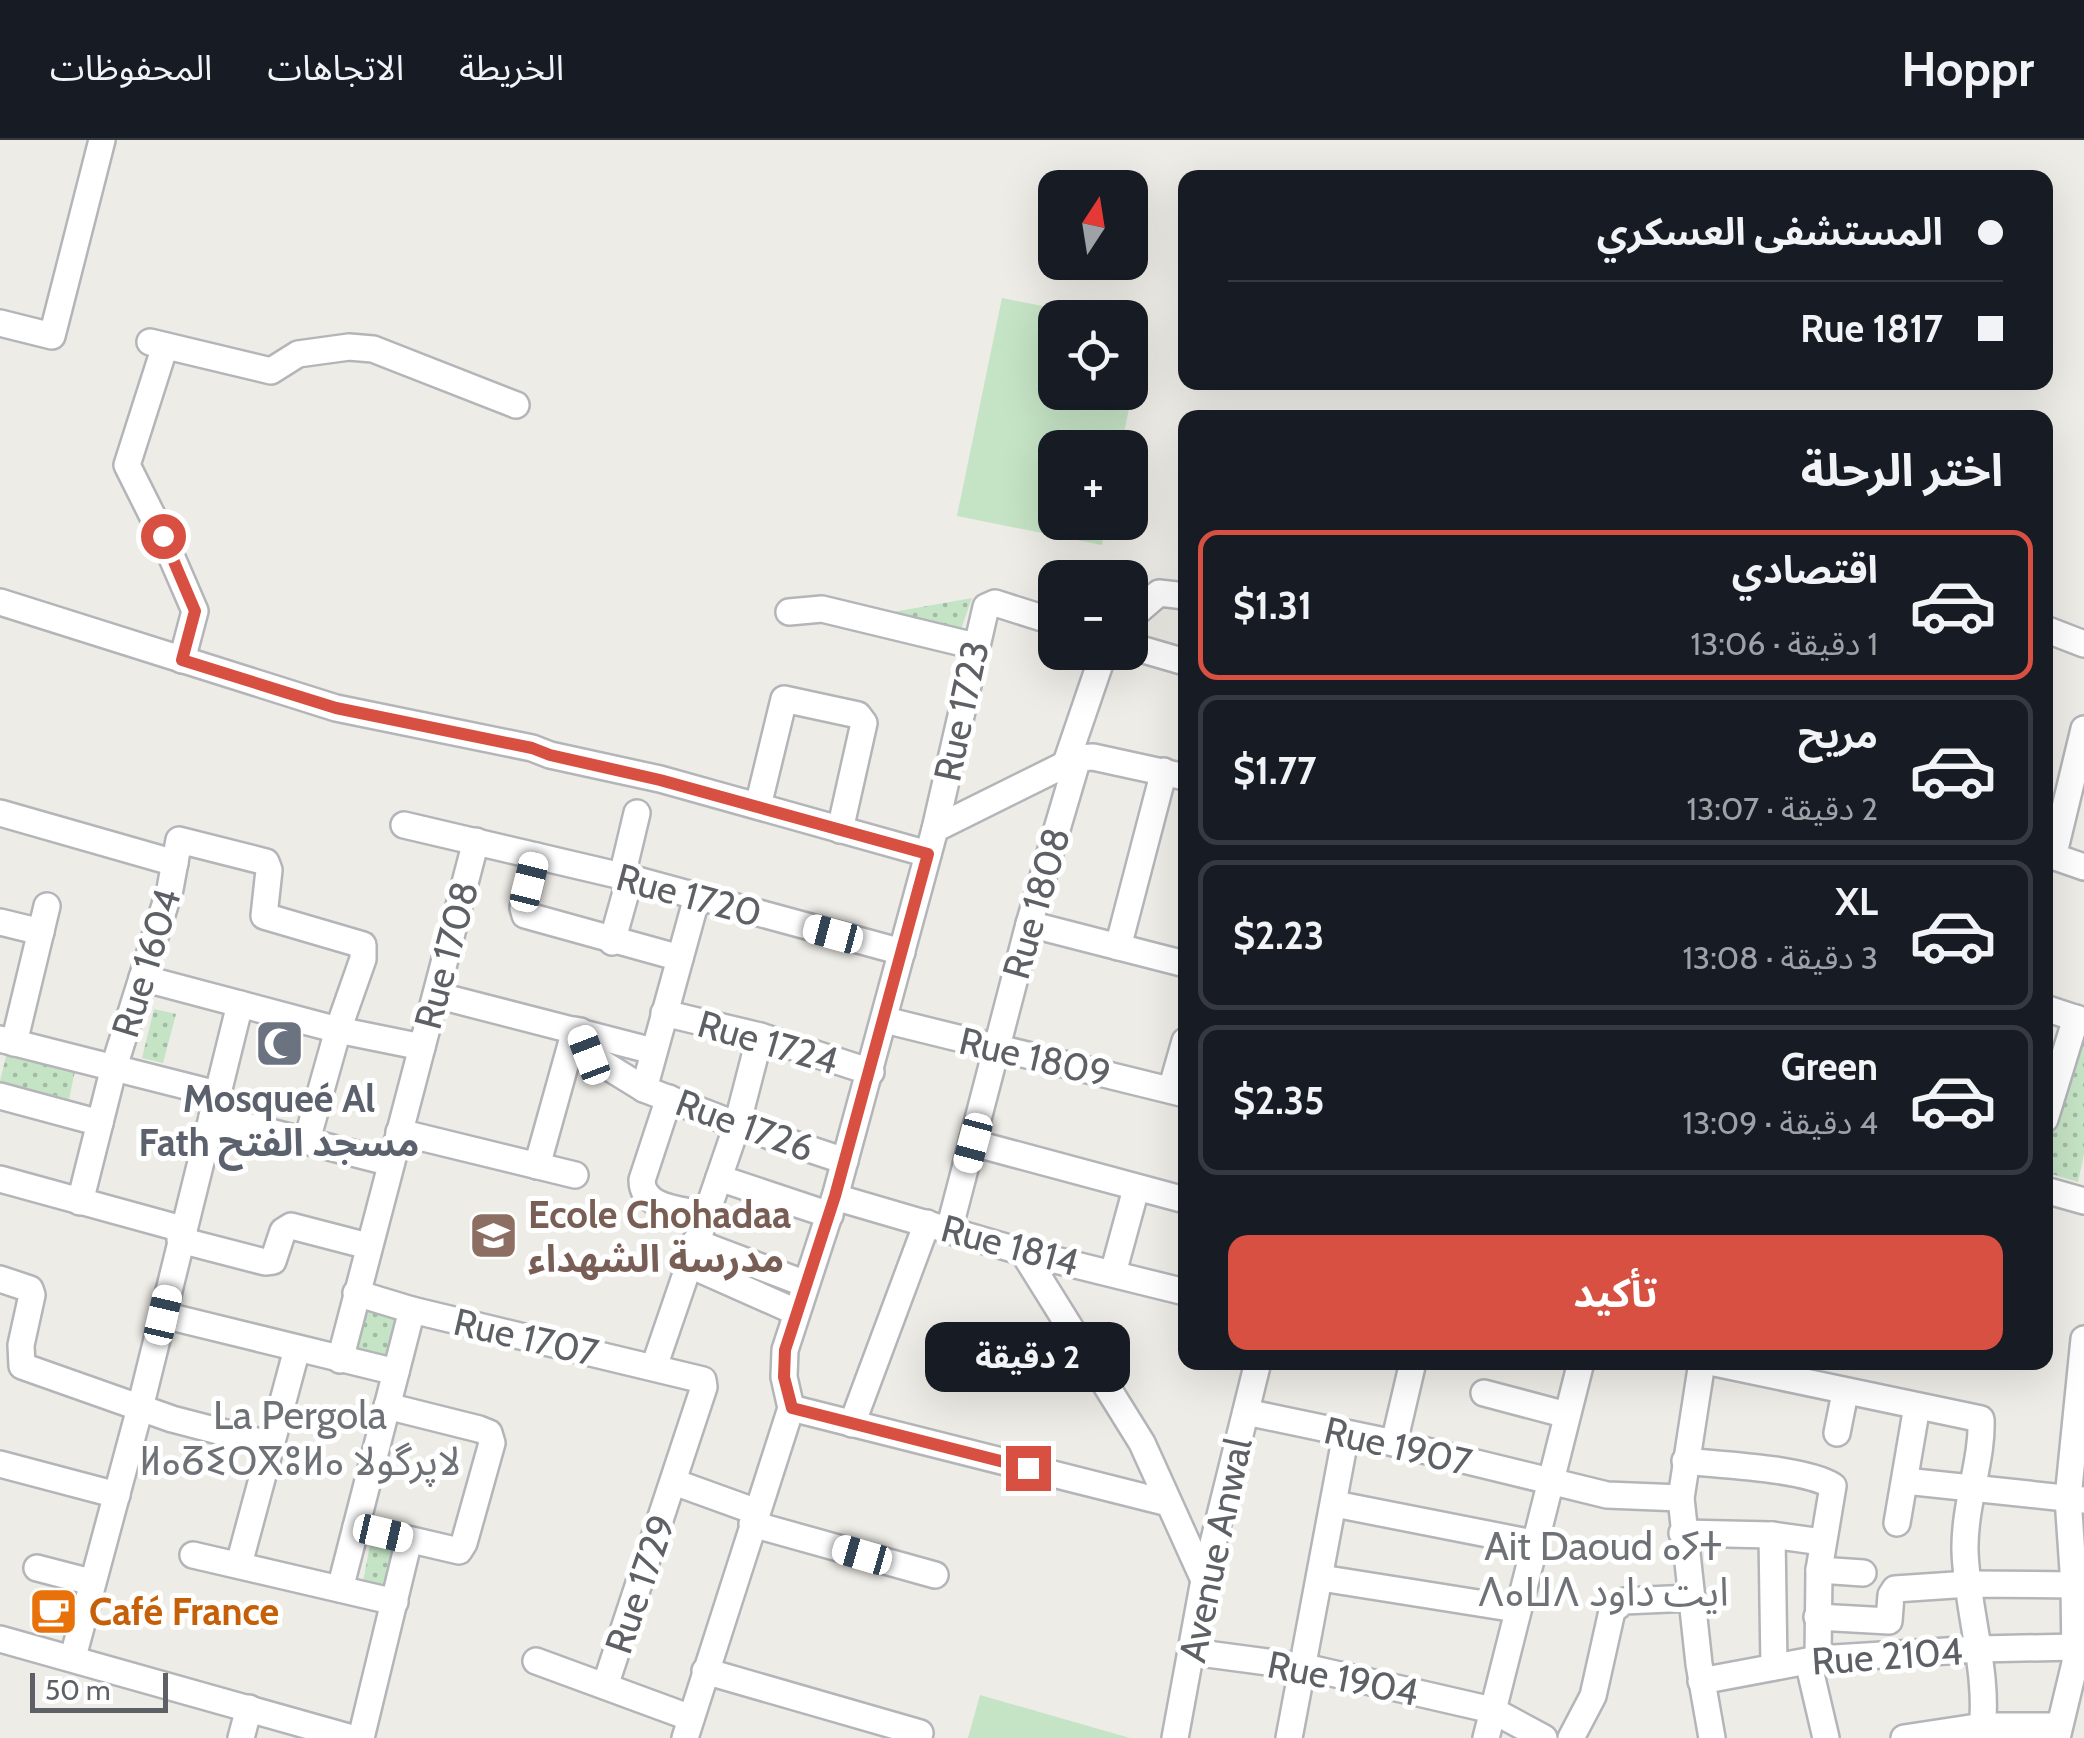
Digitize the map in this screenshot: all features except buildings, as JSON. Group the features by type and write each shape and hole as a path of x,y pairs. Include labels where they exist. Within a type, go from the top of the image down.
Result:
{"street":[{"path":"0,323 52,336 102,140"},
{"path":"182,660 195,611 127,465 157,344 270,372 298,354 348,347 373,349 516,406"},
{"path":"1148,603 1159,594 1178,595"},
{"path":"0,602 336,708 532,748 840,830 931,842 1072,760 1093,757 1175,774 1118,947"},
{"name":"Rue 1723","path":"792,1408 784,1377 785,1350 832,1206 885,1020 982,618 990,604 996,602 1038,616"},
{"path":"789,612 822,609 974,646"},
{"path":"2053,633 2084,644"},
{"path":"1148,651 1178,660"},
{"name":"Rue 1808","path":"852,1424 973,1143 1028,924 1099,670"},
{"path":"758,806 784,699 858,715 864,723 840,830"},
{"path":"2084,729 2055,850 2058,858 2084,866"},
{"path":"0,813 177,851 266,862 269,870 264,916 362,946 364,959 338,1030 307,1140"},
{"path":"612,942 637,813"},
{"name":"Rue 1720","path":"404,826 626,877 902,952"},
{"name":"Rue 1708","path":"340,1360 476,840"},
{"name":"Rue 1604","path":"80,1202 114,1067 177,851"},
{"path":"536,856 522,908 524,915 680,958"},
{"path":"644,1089 696,897"},
{"path":"47,906 7,1041 114,1067 307,1140 391,1163"},
{"path":"0,922 41,932"},
{"path":"1028,924 1178,962"},
{"path":"142,978 338,1030 422,1047"},
{"path":"436,995 654,1051"},
{"path":"73,1657 140,1408 240,1004"},
{"path":"2053,1011 2080,1019 2053,1096"},
{"name":"Rue 1724","path":"664,1013 760,1036 871,1072"},
{"name":"Rue 1809","path":"885,1020 1178,1092"},
{"path":"537,1166 577,1030"},
{"name":"Rue 1726","path":"577,1030 589,1055 644,1089 845,1162"},
{"path":"654,1368 737,1125 760,1036"},
{"path":"0,1096 100,1123"},
{"path":"669,1098 642,1180 642,1191 657,1203 705,1215"},
{"path":"400,1132 575,1175"},
{"path":"973,1143 1178,1198"},
{"name":"Rue 1726","path":"719,1178 832,1206"},
{"path":"0,1179 265,1262 273,1261 283,1230 291,1226 368,1246"},
{"path":"1114,1273 1136,1189"},
{"path":"2053,1192 2084,1201"},
{"name":"Rue 1814","path":"832,1206 938,1227 1178,1290"},
{"path":"1022,1252 1134,1430 1204,1580"},
{"path":"692,1253 806,1284"},
{"path":"692,1253 796,1312"},
{"path":"0,1278 30,1289 32,1295 21,1345 22,1366 140,1408 272,1445"},
{"name":"Rue 1707","path":"356,1293 697,1378"},
{"path":"340,1589 412,1310"},
{"path":"163,1315 396,1372"},
{"path":"1904,1738 2058,1732 2072,1685 2076,1647 2076,1499 2084,1339"},
{"path":"239,1564 297,1349"},
{"name":"Avenue Anwal","path":"1175,1738 1204,1580 1256,1370"},
{"path":"1394,1443 1411,1370"},
{"path":"1486,1738 1578,1370"},
{"path":"1704,1370 1681,1498 1701,1681 1712,1738"},
{"path":"1742,1370 1975,1416 1982,1424 1965,1520 1982,1732"},
{"name":"Rue 1729","path":"605,1686 704,1387 703,1380 697,1378"},
{"path":"1484,1392 1567,1416"},
{"path":"1837,1433 1845,1393"},
{"path":"356,1527 452,1550 462,1548 492,1443 489,1434 479,1429 387,1406"},
{"path":"1897,1522 1917,1406"},
{"path":"688,1728 792,1408 1168,1502"},
{"name":"Rue 1907","path":"1246,1412 1607,1495 1681,1498"},
{"path":"1289,1738 1346,1434"},
{"path":"1685,1461 1822,1480 1833,1486 1822,1542 1813,1660 1826,1738"},
{"path":"0,1464 117,1495"},
{"path":"1905,1481 2076,1499"},
{"path":"674,1482 754,1518 934,1576"},
{"path":"1334,1504 1533,1543"},
{"path":"1682,1533 1772,1535 1822,1542"},
{"path":"1772,1535 1774,1666"},
{"path":"362,1738 409,1540"},
{"path":"192,1555 395,1602"},
{"path":"37,1568 91,1582"},
{"path":"1820,1570 1863,1572"},
{"path":"1320,1578 1516,1609"},
{"path":"1817,1618 1885,1622 1891,1618 1891,1595 1895,1589 1969,1584 2074,1585"},
{"path":"1571,1738 1594,1696 1616,1606 1624,1601 1692,1598"},
{"path":"0,1639 352,1738"},
{"name":"Rue 2104","path":"1701,1681 1813,1660 2076,1647"},
{"name":"Rue 1904","path":"1192,1652 1304,1667 1492,1710 1544,1738"},
{"name":"Rue 1729","path":"536,1661 605,1686 688,1728"},
{"path":"705,1671 920,1734"},
{"path":"241,1738 249,1708"}],"green space":[{"path":"1002,298 1038,305 1038,410 1129,410 1125,430 1038,430 1038,532 957,516"},
{"path":"1077,540 1103,540 1102,545"},
{"path":"972,598 960,632 893,612"},
{"path":"154,1009 176,1014 163,1063 142,1058"},
{"path":"2076,1039 2084,1042 2084,1154 2078,1182 2053,1174 2053,1113"},
{"path":"7,1052 75,1071 69,1099 0,1081"},
{"path":"363,1304 402,1315 389,1361 349,1349"},
{"path":"370,1545 394,1550 386,1592 362,1587"},
{"path":"980,1695 1130,1738 968,1738"}],"place":[{"name":"Mosqueé Al Fath مسجد الفتح","path":"279,1044"},
{"name":"Ecole Chohadaa مدرسة الشهداء","path":"493,1236"},
{"name":"Café France","path":"54,1611"}],"district":[{"name":"La Pergola ⵍⴰⵒⵉⵔⴳⵓⵍⴰ لاپرگولا","path":"300,1437"},
{"name":"Ait Daoud ⴰⵢⵜ ⴷⴰⵡⴷ ايت داود","path":"1603,1568"}],"route":[{"path":"163,536 195,611 182,660 336,708 532,748 928,854 871,1072 785,1350 784,1377 792,1408 1028,1468"}]}
